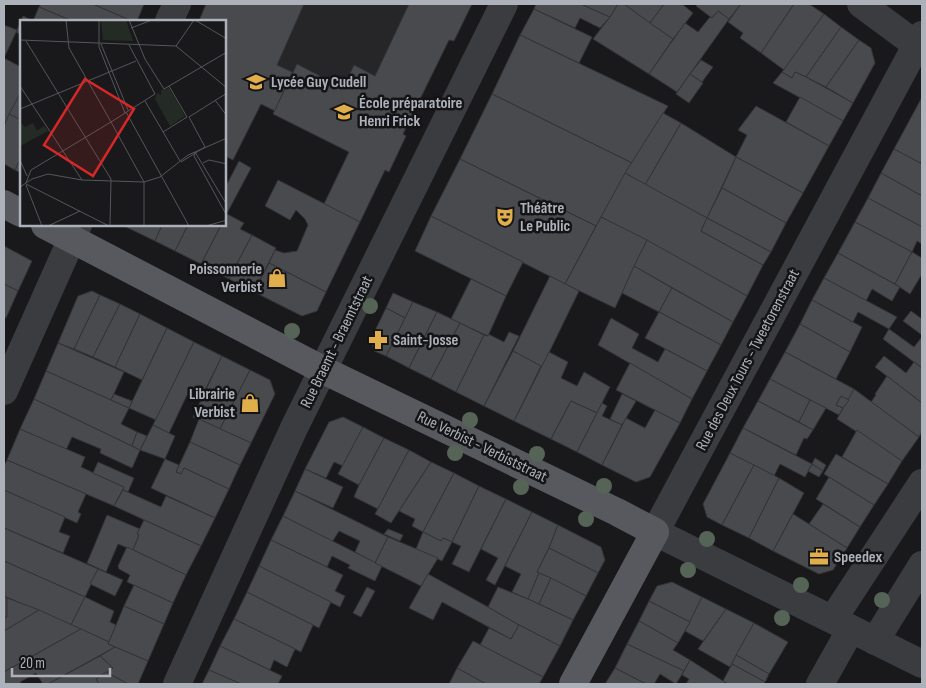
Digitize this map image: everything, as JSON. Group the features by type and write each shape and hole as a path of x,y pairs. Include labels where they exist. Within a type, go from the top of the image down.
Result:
{"main road":[{"path":"4,204 20,212"},
{"name":"Rue Verbist - Verbiststraat","path":"49,226 75,232 323,370 655,532"},
{"name":"Rue des Deux Tours - Tweetorenstraat","path":"573,684 655,532"}],"street":[{"path":"169,20 177,4"},
{"name":"Rue Braemt - Braemtstraat","path":"178,684 290,437 504,4"},
{"path":"861,4 920,43"},
{"name":"Rue des Deux Tours - Tweetorenstraat","path":"655,532 920,43"},
{"path":"4,391 75,232"},
{"path":"820,684 842,624 922,483"},
{"name":"Rue Verbist - Verbiststraat","path":"655,532 922,664"},
{"path":"875,641 922,564"}],"shaded area":[{"name":"Lycée Guy Cudell","path":"206,4 409,4 375,76 354,66 343,88 297,64 275,111 261,104 233,160 226,156 226,20 199,20"}],"building":[{"path":"41,4 93,4 130,20 70,20 39,7"},
{"path":"93,4 144,4 137,20 130,20"},
{"path":"206,4 304,4 277,65 292,72 275,111 261,104 233,160 226,156 226,20 199,20"},
{"name":"École préparatoire Henri Frick","path":"409,4 472,4 454,41 449,40 403,134 406,136 389,172 385,170 360,222 324,204 349,152 273,114 297,64 343,88 354,65 375,76"},
{"path":"536,4 581,4 610,17 600,28 580,18 575,28 534,9"},
{"path":"581,4 618,4 610,17"},
{"path":"618,4 624,4 673,39 649,74 593,39"},
{"path":"624,4 664,4 650,23"},
{"path":"664,4 682,4 693,13 673,39 650,23"},
{"path":"698,4 741,4 729,19 718,11 712,18 696,6"},
{"path":"741,4 794,4 761,53 740,38 743,33 728,22"},
{"path":"794,4 809,4 824,14 784,70 761,53"},
{"path":"39,7 70,20 33,20"},
{"path":"534,9 592,37 579,63 520,35"},
{"path":"718,11 729,19 677,92 649,74 685,23 698,32 710,17 712,18"},
{"path":"824,14 841,27 806,77 795,72 792,78 782,72"},
{"path":"23,16 31,20 21,20"},
{"path":"20,23 20,34 17,33"},
{"path":"4,25 17,30 4,58"},
{"path":"841,27 859,40 826,87 806,77"},
{"path":"520,35 668,106 632,163 492,94"},
{"path":"859,40 871,48 875,63 853,103 826,87"},
{"path":"4,58 20,66 20,94 4,126"},
{"path":"701,60 713,67 702,82 690,74"},
{"path":"782,72 792,78 795,72 853,103 843,121 773,83"},
{"path":"690,74 703,83 689,103 676,94"},
{"path":"20,94 20,120 9,114"},
{"path":"492,94 632,163 596,226 460,159"},
{"path":"800,97 843,121 829,146 786,122"},
{"path":"921,99 922,160 920,163 894,149"},
{"path":"756,106 829,146 803,193 736,157 747,135 738,130"},
{"path":"663,113 681,123 645,185 625,173"},
{"path":"9,114 20,120 20,160 15,170 4,164 4,126"},
{"path":"681,123 736,157 707,218 645,185"},
{"path":"894,149 922,164 922,196 881,173"},
{"path":"736,157 803,193 786,223 722,188"},
{"path":"460,159 596,226 565,284 431,216"},
{"path":"20,160 20,172 15,170"},
{"path":"239,161 251,168 226,215 226,186"},
{"path":"625,173 707,218 701,231 763,265 747,296 601,217"},
{"path":"881,173 922,196 922,227 868,198"},
{"path":"278,180 360,222 326,292 269,263 275,250 284,253 297,251 308,225 296,210 290,220 265,206"},
{"path":"722,188 786,223 771,252 707,218"},
{"path":"868,198 922,227 922,244 917,241 912,252 855,222"},
{"path":"227,214 244,223 240,229 252,235 229,279 201,264 220,226 226,226"},
{"path":"431,216 523,262 506,296 415,251"},
{"path":"601,217 647,240 615,308 565,284"},
{"path":"707,218 771,252 763,265 701,231"},
{"path":"855,222 912,252 895,284 838,253"},
{"path":"124,226 162,226 155,241"},
{"path":"162,226 188,226 175,251 155,241"},
{"path":"188,226 220,226 201,264 175,251"},
{"path":"252,235 276,248 254,292 229,279"},
{"path":"647,240 747,296 733,322 634,266"},
{"path":"4,246 32,261 18,291 4,284"},
{"path":"912,252 922,258 922,274 910,294 895,284"},
{"path":"838,253 900,287 892,301 872,289 866,301 824,278"},
{"path":"269,263 326,292 317,311 302,316 254,292"},
{"path":"634,266 672,288 659,312 622,293"},
{"path":"550,276 579,291 542,367 513,351"},
{"path":"824,278 897,317 889,329 858,312 853,322 812,300"},
{"path":"471,279 506,296 488,336 451,319"},
{"path":"4,284 18,291 6,318 4,317"},
{"path":"672,288 733,322 721,345 659,312"},
{"path":"92,291 100,295 74,349 58,343 78,296"},
{"path":"393,293 413,302 405,318 386,308"},
{"path":"100,295 120,304 93,357 74,349"},
{"path":"812,300 862,327 850,352 800,324"},
{"path":"413,302 437,312 409,368 386,356"},
{"path":"120,304 140,314 115,367 93,357"},
{"path":"386,308 405,318 386,356 374,351 371,339"},
{"path":"911,311 922,319 922,335 903,321"},
{"path":"437,312 460,323 431,379 409,368"},
{"path":"659,312 721,345 707,371 645,338"},
{"path":"140,314 167,328 142,380 115,367"},
{"path":"611,318 639,334 632,348 658,362 665,349 707,371 692,399 598,345"},
{"path":"460,323 484,335 456,392 431,379"},
{"path":"800,324 850,352 836,379 785,352"},
{"path":"167,328 194,342 156,420 129,408"},
{"path":"889,329 914,347 922,337 922,368 883,339"},
{"path":"509,332 519,336 484,406 456,392 484,335 488,336 488,334 504,342"},
{"path":"194,342 222,356 200,400 187,395 169,433 153,425"},
{"path":"58,343 124,372 111,400 46,371"},
{"path":"513,351 541,366 514,421 484,406"},
{"path":"549,352 568,362 561,378 577,386 584,372 610,387 597,413 571,401 551,439 514,421"},
{"path":"785,352 854,389 849,400 841,396 836,405 843,408 839,415 770,379"},
{"path":"222,356 250,370 220,429 193,417"},
{"path":"884,356 906,373 914,362 922,368 922,403 875,367"},
{"path":"630,363 692,399 680,423 616,390"},
{"path":"250,370 270,380 275,394 251,443 220,429"},
{"path":"46,371 129,408 121,424 137,432 132,446 34,399"},
{"path":"887,376 922,403 922,431 919,437 871,402"},
{"path":"770,379 810,400 799,422 758,401"},
{"path":"854,389 919,437 902,461 837,419"},
{"path":"114,394 132,401 129,408 111,400"},
{"path":"622,394 636,401 622,425 610,419"},
{"path":"841,396 849,400 843,408 836,405"},
{"path":"34,399 140,450 132,468 100,453 101,449 72,437 66,450 20,429"},
{"path":"810,400 826,408 813,430 799,422"},
{"path":"571,401 597,413 577,452 551,439"},
{"path":"758,401 813,430 807,439 804,438 796,455 743,428"},
{"path":"602,403 607,406 602,416 622,425 602,465 577,452"},
{"path":"655,410 680,423 650,477 636,482 602,465 626,418 645,428"},
{"path":"343,417 363,427 343,466 334,462 326,478 305,469 329,422"},
{"path":"199,419 251,443 240,465 190,442"},
{"path":"153,425 175,436 165,459 140,450"},
{"path":"363,427 384,438 359,485 338,474"},
{"path":"743,428 812,464 805,477 780,464 774,476 730,453"},
{"path":"20,429 85,457 81,467 124,487 114,506 7,460"},
{"path":"857,430 902,461 888,484 842,457"},
{"path":"137,432 147,436 140,450 132,446"},
{"path":"384,438 409,450 378,509 354,497"},
{"path":"190,442 240,465 229,489 184,468 181,474 176,472"},
{"path":"409,450 431,462 391,523 375,514"},
{"path":"730,453 754,465 722,525 707,517 703,504"},
{"path":"836,454 888,484 874,505 824,474"},
{"path":"815,458 826,465 823,471 812,464"},
{"path":"165,459 179,465 176,472 181,474 184,468 229,489 215,518 151,488"},
{"path":"7,460 86,494 78,512 81,514 77,523 4,490 4,466"},
{"path":"98,462 134,478 128,492 123,490 124,487 93,473"},
{"path":"431,462 454,473 423,532 412,526 415,519 399,511"},
{"path":"812,464 823,471 819,477 808,471"},
{"path":"754,465 779,478 749,538 722,525"},
{"path":"305,469 343,487 333,508 295,491"},
{"path":"454,473 479,486 452,542 443,538 441,541 423,532"},
{"path":"829,477 874,505 860,527 816,499"},
{"path":"779,478 804,493 773,551 749,538"},
{"path":"479,486 506,499 469,572 452,564 461,546 452,542"},
{"path":"4,490 65,517 59,532 70,536 63,553 4,528"},
{"path":"123,490 161,507 166,496 215,518 201,546 114,506"},
{"path":"295,491 388,537 375,563 355,552 360,541 339,531 332,542 283,516"},
{"path":"506,499 532,512 495,585 486,580 498,558 481,549"},
{"path":"823,504 860,527 847,548 809,524"},
{"path":"532,512 558,525 537,572 539,573 528,599 512,592 521,574 505,566"},
{"path":"793,514 847,548 833,570 819,574 773,551"},
{"path":"107,515 140,529 133,550 118,544 106,572 87,563"},
{"path":"283,516 382,566 375,581 348,568 350,565 332,556 327,567 271,540"},
{"path":"144,520 201,546 186,575 133,550 139,535 137,534"},
{"path":"558,525 601,547 605,560 598,573 549,548"},
{"path":"4,528 98,569 85,597 4,561"},
{"path":"388,529 403,535 400,541 384,534"},
{"path":"423,532 441,541 443,538 452,542 442,561 416,549"},
{"path":"388,537 438,558 421,586 375,563"},
{"path":"271,540 343,575 335,591 345,596 340,607 259,566"},
{"path":"127,547 186,575 173,603 127,582 130,575 119,569 118,566"},
{"path":"549,548 598,573 586,596 537,572"},
{"path":"4,561 85,597 71,625 4,596"},
{"path":"259,566 331,602 319,628 247,592"},
{"path":"98,569 123,580 115,596 90,584"},
{"path":"539,573 551,578 539,604 528,599"},
{"path":"428,574 519,625 511,639 442,602 433,620 409,608"},
{"path":"551,578 586,596 573,620 539,604"},
{"path":"672,582 702,597 690,622 649,601 657,586"},
{"path":"134,585 173,603 164,624 124,606"},
{"path":"367,587 375,591 361,617 353,613"},
{"path":"498,587 573,620 560,646 488,607"},
{"path":"247,592 313,625 301,652 234,619"},
{"path":"4,596 7,598 7,617 4,618"},
{"path":"85,597 114,611 110,622 116,625 109,642 71,625"},
{"path":"702,597 726,609 703,641 685,631"},
{"path":"7,598 39,610 4,631 4,618 7,617"},
{"path":"649,601 690,622 678,643 639,621"},
{"path":"124,606 164,624 148,661 108,644"},
{"path":"726,609 754,623 730,667 698,649"},
{"path":"39,610 81,629 4,672 4,631"},
{"path":"234,619 295,649 287,667 274,660 270,670 220,646"},
{"path":"639,621 678,643 673,650 690,660 684,671 627,644"},
{"path":"754,623 788,642 769,674 736,655"},
{"path":"519,625 560,646 543,677 480,645 489,628 511,639"},
{"path":"81,629 109,642 108,644 115,647 48,684 43,684 36,673 20,682 22,684 4,684 4,672"},
{"path":"473,641 543,677 539,684 486,684 457,668"},
{"path":"627,644 684,671 676,684 660,674 654,684 646,684 615,668"},
{"path":"220,646 282,676 278,684 241,684 209,670"},
{"path":"115,647 148,661 138,684 128,684 106,672 113,668 100,656"},
{"path":"736,655 769,674 765,682 732,664"},
{"path":"100,656 113,668 96,679 99,684 48,684"},
{"path":"690,660 728,684 686,684 689,679 682,675"},
{"path":"732,664 765,682 763,684 728,684 723,681"},
{"path":"457,668 486,684 449,684"},
{"path":"615,668 646,684 605,684"},
{"path":"209,670 241,684 202,684"},
{"path":"106,672 128,684 99,684 96,679"}],"place":[{"name":"Lycée Guy Cudell","path":"256,82"},
{"name":"École préparatoire Henri Frick","path":"344,112"},
{"name":"Théâtre Le Public","path":"505,217"},
{"name":"Poissonnerie Verbist","path":"277,278"},
{"name":"Saint-Josse","path":"378,340"},
{"name":"Librairie Verbist","path":"250,403"},
{"name":"Speedex","path":"819,557"}]}
